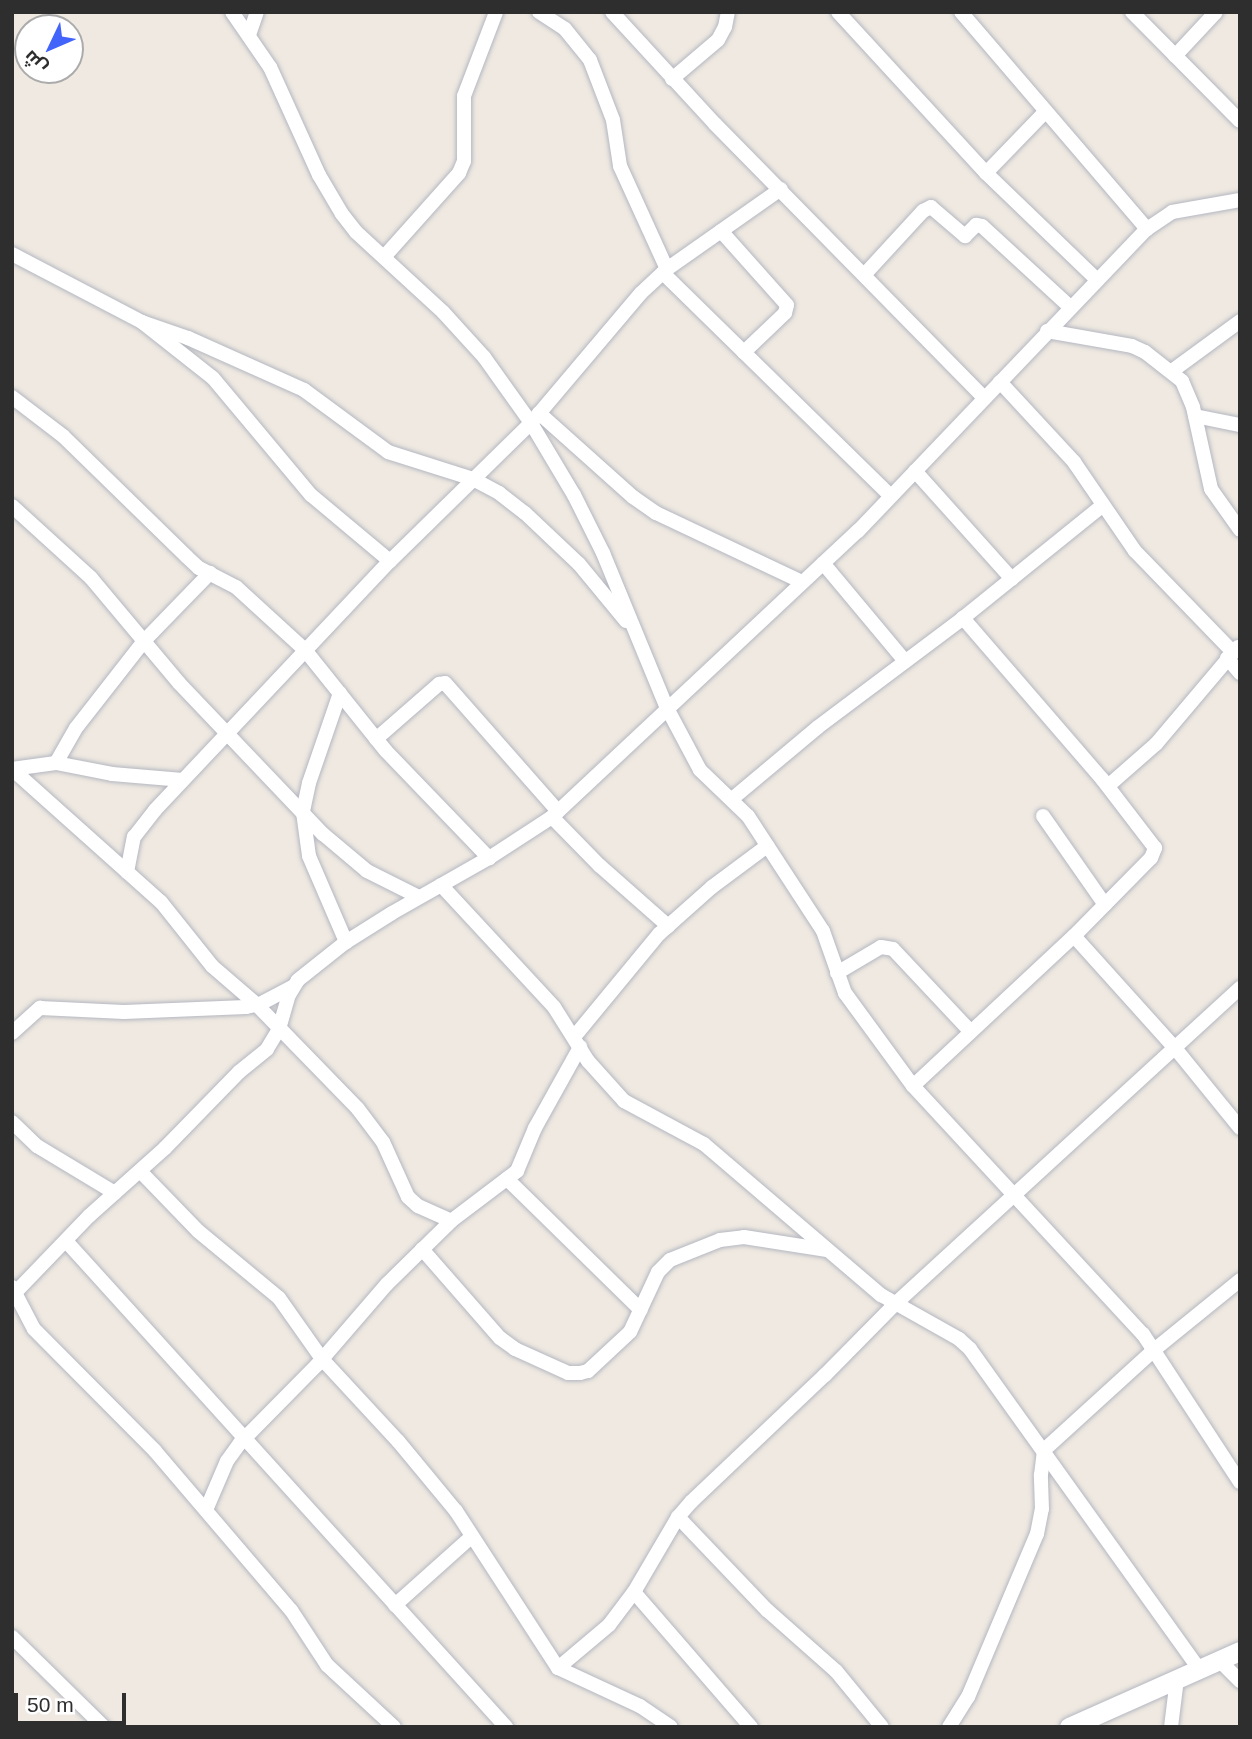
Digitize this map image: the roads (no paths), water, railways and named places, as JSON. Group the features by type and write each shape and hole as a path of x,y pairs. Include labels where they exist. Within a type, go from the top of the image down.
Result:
{"street":[{"path":"232,12 270,67 319,175 342,214 356,232 443,312 535,418 656,513 802,582"},
{"path":"249,35 257,12"},
{"path":"384,257 459,173 464,153 464,96 496,12"},
{"path":"539,12 565,29 590,60 613,120 620,166 665,271 891,496"},
{"path":"612,12 672,79 984,398"},
{"path":"672,79 718,40 728,12"},
{"path":"838,12 986,173 1097,280"},
{"path":"961,12 1147,229"},
{"path":"1132,12 1240,121"},
{"path":"1175,56 1211,14"},
{"path":"986,173 1046,111"},
{"path":"127,872 134,837 183,780 390,561 535,418 612,325 665,271 781,189"},
{"path":"14,1028 35,1011 45,1007 124,1012 256,1004 292,988 346,942 489,858 555,814 891,496 1147,229 1172,212 1240,200"},
{"path":"865,274 923,211 931,207 965,236 976,225 982,226 1070,307"},
{"path":"721,231 787,305 785,313 744,352"},
{"path":"12,254 142,322 188,338 304,390 388,452 473,479 499,493 552,536 579,564 637,635"},
{"path":"1172,371 1240,321"},
{"path":"142,322 213,379 312,495 390,561"},
{"path":"1047,331 1132,346 1172,371 1188,391 1211,489 1240,530"},
{"path":"1000,382 1074,462 1135,551 1233,652 1240,673"},
{"path":"12,397 64,436 187,557 236,587 305,650 376,739 489,858"},
{"path":"1195,416 1240,425"},
{"path":"535,418 574,495 667,708 700,770 748,816 823,931 845,993 913,1086 1080,1263 1154,1350 1240,1482"},
{"path":"915,471 1012,579"},
{"path":"12,506 91,578 226,733 303,813 367,871 419,897"},
{"path":"732,799 818,727 963,618 1102,506"},
{"path":"823,563 905,661"},
{"path":"56,763 76,728 144,641 210,573"},
{"path":"913,1086 969,1030 1105,905 1151,858 1155,848 1108,786 963,618"},
{"path":"1108,786 1156,744 1233,652"},
{"path":"376,739 439,684 445,683 600,866 668,926"},
{"path":"340,693 309,783 303,813 309,856 318,883 346,942"},
{"path":"12,769 56,763 112,774 183,780"},
{"path":"12,769 167,909 212,966 256,1004 371,1124 408,1197 418,1206 451,1221"},
{"path":"1043,816 1105,905"},
{"path":"206,1510 227,1461 246,1438 422,1249 451,1221 507,1179 522,1162 535,1128 577,1042 668,926 712,887 767,846"},
{"path":"441,885 554,1007 604,1081 624,1101 704,1144 828,1251 895,1304 958,1339 970,1349 1199,1669"},
{"path":"1073,936 1174,1048 1240,1128"},
{"path":"837,973 881,947 893,949 969,1030"},
{"path":"292,988 279,1029 261,1056 239,1072 14,1292 34,1329 128,1421 206,1510 291,1610 327,1665 393,1726"},
{"path":"558,1668 593,1642 634,1592 678,1517 895,1304 1240,988"},
{"path":"12,1122 37,1146 115,1193"},
{"path":"140,1171 198,1231 279,1298 322,1359 398,1441 456,1511 558,1668 630,1700 670,1727"},
{"path":"507,1179 641,1310"},
{"path":"422,1249 500,1338 515,1349 568,1373 588,1371 630,1332 658,1272 670,1260 720,1240 744,1237 828,1251"},
{"path":"66,1241 506,1727"},
{"path":"948,1727 968,1697 1037,1534 1042,1509 1041,1475 1044,1450 1154,1350 1240,1280"},
{"path":"678,1517 767,1610 836,1671 882,1727"},
{"path":"394,1605 471,1537"},
{"path":"634,1592 751,1727"},
{"path":"12,1637 104,1727"},
{"path":"1069,1727 1240,1651"},
{"path":"1219,1660 1240,1681"},
{"path":"1171,1727 1177,1679"}]}
